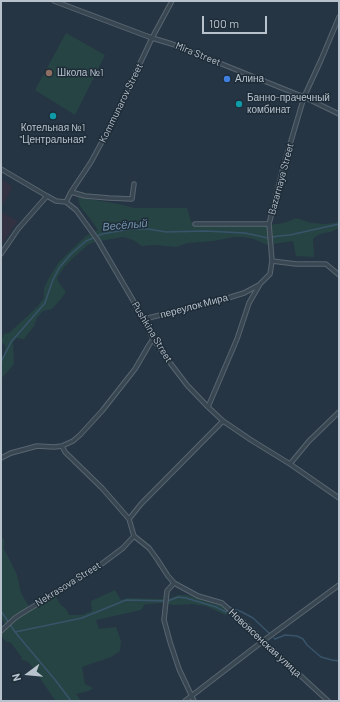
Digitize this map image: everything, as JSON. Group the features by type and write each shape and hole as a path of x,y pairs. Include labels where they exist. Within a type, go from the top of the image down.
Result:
{"street":[{"name":"Mira Street","path":"54,1 152,38 172,44 304,97 339,114"},
{"name":"Kommunarov Street","path":"66,202 108,131 152,38 172,1"},
{"name":"Bazarnaya Street","path":"208,407 237,339 251,298 260,284 270,274 272,261 270,224 283,168 304,97 339,17"},
{"name":"Pushkina Street","path":"1,169 56,201 66,202 76,210 97,239 144,319 153,339 187,385 208,407 223,421 290,464 339,498"},
{"path":"71,192 85,196 132,199 134,184"},
{"path":"1,254 18,229 47,196"},
{"path":"195,224 270,224"},
{"path":"272,261 296,264 326,264 339,275"},
{"name":"переулок Мира","path":"144,319 218,301 244,293 260,284"},
{"path":"244,293 248,293 251,298"},
{"path":"1,458 37,446 62,446 68,444 80,435 102,411 135,369 153,339"},
{"path":"290,464 309,441 339,412"},
{"path":"129,519 141,504 223,421"},
{"path":"62,446 65,452 102,488 129,519 134,536 148,548 174,583 167,591 164,620 179,669 194,701"},
{"name":"Nekrasova Street","path":"1,631 15,618 97,567 122,548 134,536"},
{"name":"Новоясенская улица","path":"174,583 198,596 222,603 328,701"},
{"path":"185,701 339,585"}],"shaded area":[{"path":"1,179 13,187 1,208"},
{"path":"1,212 18,221 1,245"}],"green space":[{"path":"66,33 105,55 75,115 35,90"},
{"path":"78,197 134,208 187,208 194,226 261,226 284,223 296,218 311,223 326,224 339,222 339,228 331,232 323,233 313,239 314,257 296,256 293,241 267,245 254,239 244,237 188,243 176,247 155,245 142,246 133,240 123,237 89,244 65,266 57,278 66,292 60,300 52,309 43,311 24,339 16,338 13,342 14,364 1,379 1,358 4,354 6,346 1,342 4,334 9,333 37,307 44,298 44,288 59,262 86,236 98,230 80,206"},
{"path":"1,537 4,539 4,549 17,575 21,593 30,608 54,594 69,615 82,615 92,611 91,601 115,590 121,600 128,598 168,599 178,595 187,595 217,605 219,604 233,613 225,615 206,606 192,604 173,605 163,603 145,604 141,610 96,620 99,629 116,627 121,641 120,651 111,657 82,667 85,684 93,688 89,691 76,694 81,701 56,701 38,673 27,661 22,660 21,656 10,642 7,642 1,636 1,631 6,626 1,618"}],"waterway":[{"name":"Весёлый","path":"1,362 11,342 45,303 52,282 59,268 71,254 86,241 102,234 130,229 148,229 166,232 205,231 245,233 268,238 290,235 339,224"},
{"path":"15,632 82,618 126,600 168,601 178,597 216,607 226,612 229,607 242,612 253,618 269,633"},
{"path":"1,611 15,632 71,701"},
{"path":"274,638 275,639 285,635 297,636 303,639 307,645 321,657 339,661"}],"place":[{"name":"Школа №1","path":"49,73"},
{"name":"Алина","path":"227,79"},
{"name":"Банно-прачечный комбинат","path":"239,104"},
{"name":"Котельная №1 \"Центральная\"","path":"53,116"}]}
